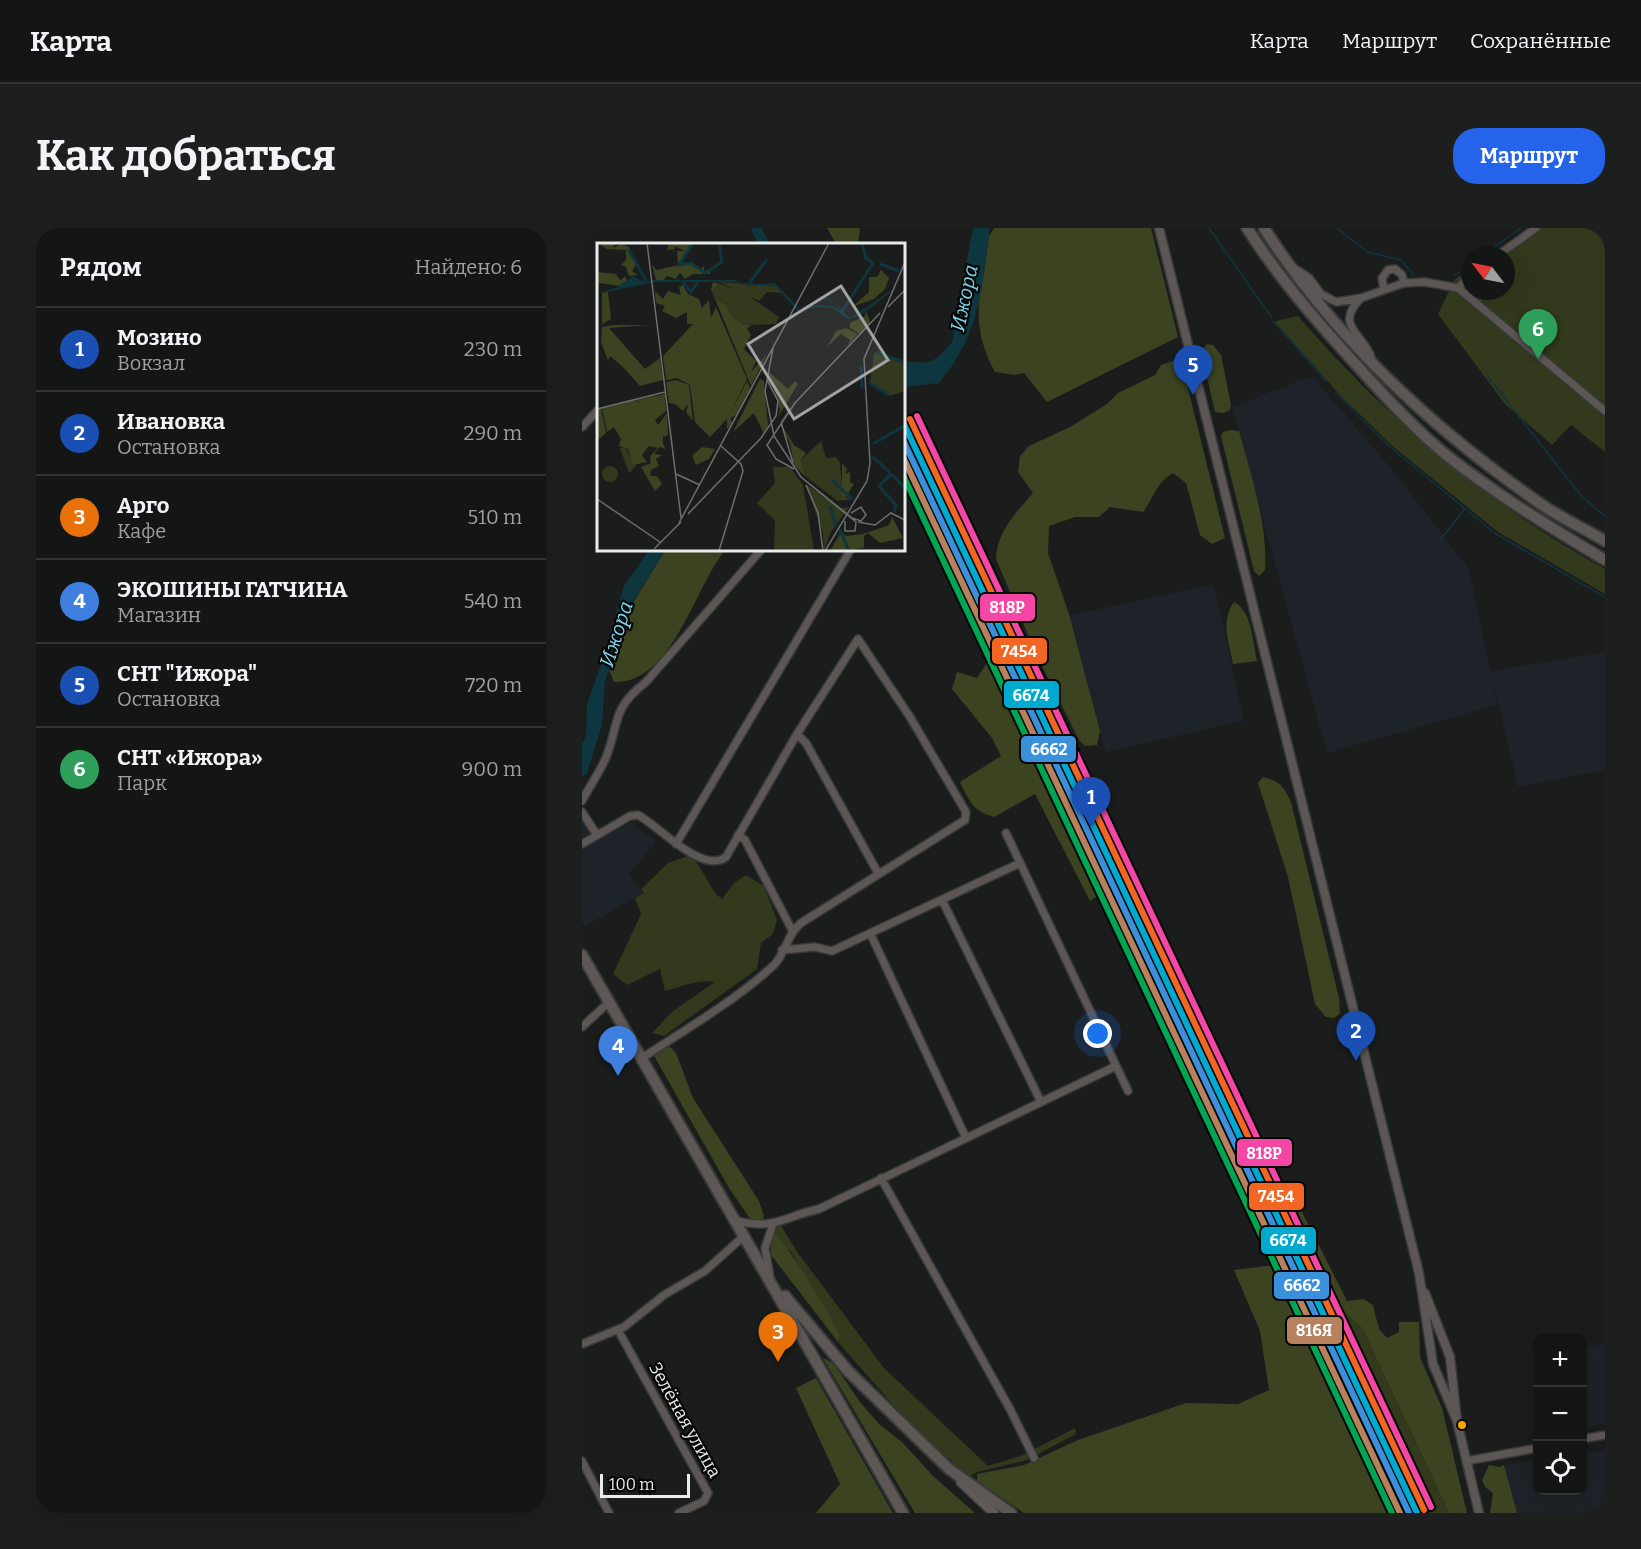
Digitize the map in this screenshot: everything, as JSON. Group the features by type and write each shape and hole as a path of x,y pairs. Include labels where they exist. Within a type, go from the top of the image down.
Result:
{"highway":[{"path":"1247,228 1278,274 1327,333 1385,396 1444,453 1533,516 1605,560"},
{"path":"1264,228 1289,265 1336,325 1454,440 1540,503 1605,541"}],"main road":[{"path":"582,955 745,1234 903,1513"},
{"path":"771,1280 848,1371 994,1513"},
{"path":"949,1469 1011,1513"}],"street":[{"path":"1159,228 1421,1282 1430,1349 1438,1378 1457,1421"},
{"path":"1511,246 1536,228"},
{"path":"1289,265 1309,278 1321,294 1332,301 1342,303 1404,283 1425,282 1458,288 1605,411"},
{"path":"1384,290 1382,278 1388,270 1395,269 1399,272 1404,283"},
{"path":"1458,288 1461,285"},
{"path":"1361,298 1350,312 1349,322 1368,349 1372,362"},
{"path":"582,427 597,411"},
{"path":"582,801 607,754 613,728 625,700 646,682 761,550"},
{"path":"676,844 850,550"},
{"path":"582,844 630,816 638,815 676,844 711,862 720,862 726,857 797,734 858,639 910,717 966,812 965,820 878,873 792,930 776,963 750,984 642,1058"},
{"path":"797,734 806,743 878,873"},
{"path":"582,812 597,835"},
{"path":"1006,833 1128,1091"},
{"path":"738,835 745,840 792,930"},
{"path":"782,950 814,947 832,951 871,935 1020,863"},
{"path":"942,900 1041,1102"},
{"path":"871,935 966,1138"},
{"path":"582,1027 609,1002"},
{"path":"737,1221 761,1226 819,1209 1116,1066"},
{"path":"881,1178 1011,1411 1034,1458"},
{"path":"771,1280 765,1248 773,1224"},
{"path":"582,1344 618,1330 664,1295 705,1271 745,1234"},
{"path":"1421,1282 1446,1344 1454,1376 1457,1421 1479,1513"},
{"name":"Зелёная улица","path":"618,1330 708,1493 704,1501 679,1513"},
{"path":"1430,1349 1437,1342 1446,1344"},
{"path":"1438,1378 1447,1381 1454,1376"},
{"path":"1587,1438 1605,1435"},
{"path":"1466,1461 1533,1449"},
{"path":"582,1461 609,1513"}],"shaded area":[{"path":"1312,376 1396,474 1469,569 1490,671 1605,652 1605,770 1518,787 1491,672 1497,705 1327,753 1232,407"},
{"path":"1214,584 1244,721 1106,752 1066,616"},
{"path":"582,818 599,840 632,822 656,842 629,874 644,893 585,926 582,922"},
{"path":"1605,1343 1605,1423 1587,1427 1587,1387 1587,1346"},
{"path":"1605,1450 1605,1513 1517,1513 1504,1465 1533,1461 1533,1495 1587,1495 1587,1452"}],"green space":[{"path":"827,228 860,228 858,243 835,243"},
{"path":"994,228 1151,228 1178,337 1047,402 1024,373 1014,375 995,372 986,354 979,321 980,290 989,236"},
{"path":"1528,228 1605,228 1605,452 1571,425 1552,445 1505,404 1438,314 1455,279 1461,275 1461,300 1515,300 1515,246 1503,246"},
{"path":"1298,316 1367,390 1440,456 1519,516 1605,569 1605,594 1498,532 1391,445 1341,396 1276,323 1276,321"},
{"path":"1207,344 1213,345 1221,355 1231,405 1230,410 1223,413 1215,412 1201,351"},
{"path":"1176,360 1182,364 1225,538 1212,544 1200,535 1186,483 1173,473 1159,486 1143,512 1110,507 1099,517 1075,517 1049,526 1048,553 1069,614 1100,731 1097,745 1085,746 1079,740 1037,656 996,559 997,549 1008,523 1033,493 1018,472 1020,456 1029,446 1070,427 1107,404 1118,393 1155,375 1161,365"},
{"path":"1239,431 1261,518 1265,570 1259,576 1254,571 1221,436 1223,432"},
{"path":"665,550 725,550 667,651 652,667 634,678 614,682 609,670 631,606"},
{"path":"1234,602 1245,612 1253,637 1257,661 1233,664 1226,624"},
{"path":"988,661 1002,672 1067,800 1102,885 1098,895 1090,901 1035,794 994,817 976,808 960,782 1001,756 992,738 952,689 957,672 977,678"},
{"path":"1263,777 1281,785 1291,802 1339,998 1340,1014 1334,1018 1326,1017 1315,1004 1288,877 1258,783"},
{"path":"688,856 694,858 715,893 722,899 734,883 746,875 764,886 777,920 773,934 761,943 757,969 664,1036 652,1033 673,1011 715,982 696,982 665,991 660,969 627,985 613,974 641,914 635,898 644,893 641,889 668,863"},
{"path":"668,1045 676,1053 693,1098 759,1201 764,1216 761,1223 751,1220 729,1188 653,1054"},
{"path":"1280,1190 1296,1200 1347,1301 1363,1299 1373,1305 1379,1329 1387,1338 1399,1332 1399,1322 1419,1322 1420,1357 1442,1408 1467,1513 1449,1513 1362,1328 1328,1298 1286,1209"},
{"path":"780,1224 798,1253 884,1368 988,1466 1023,1455 1075,1428 1076,1434 1027,1460 977,1472 969,1477 908,1422 838,1342 840,1335 791,1252 771,1237 774,1229"},
{"path":"776,1234 802,1270 840,1335 838,1342 771,1255 771,1237"},
{"path":"1281,1264 1404,1513 1024,1513 977,1481 977,1474 1024,1465 1078,1440 1186,1403 1238,1404 1269,1390 1260,1331 1234,1270"},
{"path":"1328,1298 1362,1328 1449,1513 1430,1513"},
{"path":"822,1357 834,1364 860,1402 879,1424 902,1442 933,1476 975,1513 915,1513"},
{"path":"816,1378 893,1513 816,1513 840,1484 796,1388"},
{"path":"1489,1465 1500,1467 1504,1465 1517,1513 1490,1513 1493,1493 1485,1487 1482,1480"}],"water":[{"name":"Ижора","path":"973,228 990,228 977,310 963,347 939,383 904,387 904,363 932,361 952,342"},
{"name":"Ижора","path":"649,550 665,550 630,606 605,682 602,725 587,773 582,777 582,744 586,737 587,704 624,586"}],"waterway":[{"path":"756,228 764,243"},
{"path":"1209,228 1272,318"},
{"path":"1337,228 1367,252 1401,260 1414,275"},
{"path":"1496,246 1521,228"},
{"path":"1454,276 1461,271"},
{"path":"1274,322 1326,381"},
{"path":"1488,377 1582,497 1605,516"},
{"path":"1335,392 1389,446 1496,534 1605,597"},
{"path":"1440,540 1464,510"}],"transit line":[{"name":"818Р","path":"917,416 1431,1507"},
{"name":"7454","path":"910,419 1424,1510"},
{"name":"6674","path":"904,424 1417,1513"},
{"name":"6662","path":"904,442 1409,1513"},
{"name":"816Я","path":"904,459 1400,1513"},
{"path":"904,477 1392,1513"}],"place":[{"name":"СНТ «Ижора»","path":"1538,359"},
{"name":"СНТ \"Ижора\"","path":"1193,395"},
{"name":"Мозино","path":"1091,827"},
{"name":"Ивановка","path":"1356,1061"},
{"name":"ЭКОШИНЫ ГАТЧИНА","path":"618,1076"},
{"name":"Арго","path":"778,1362"}]}
